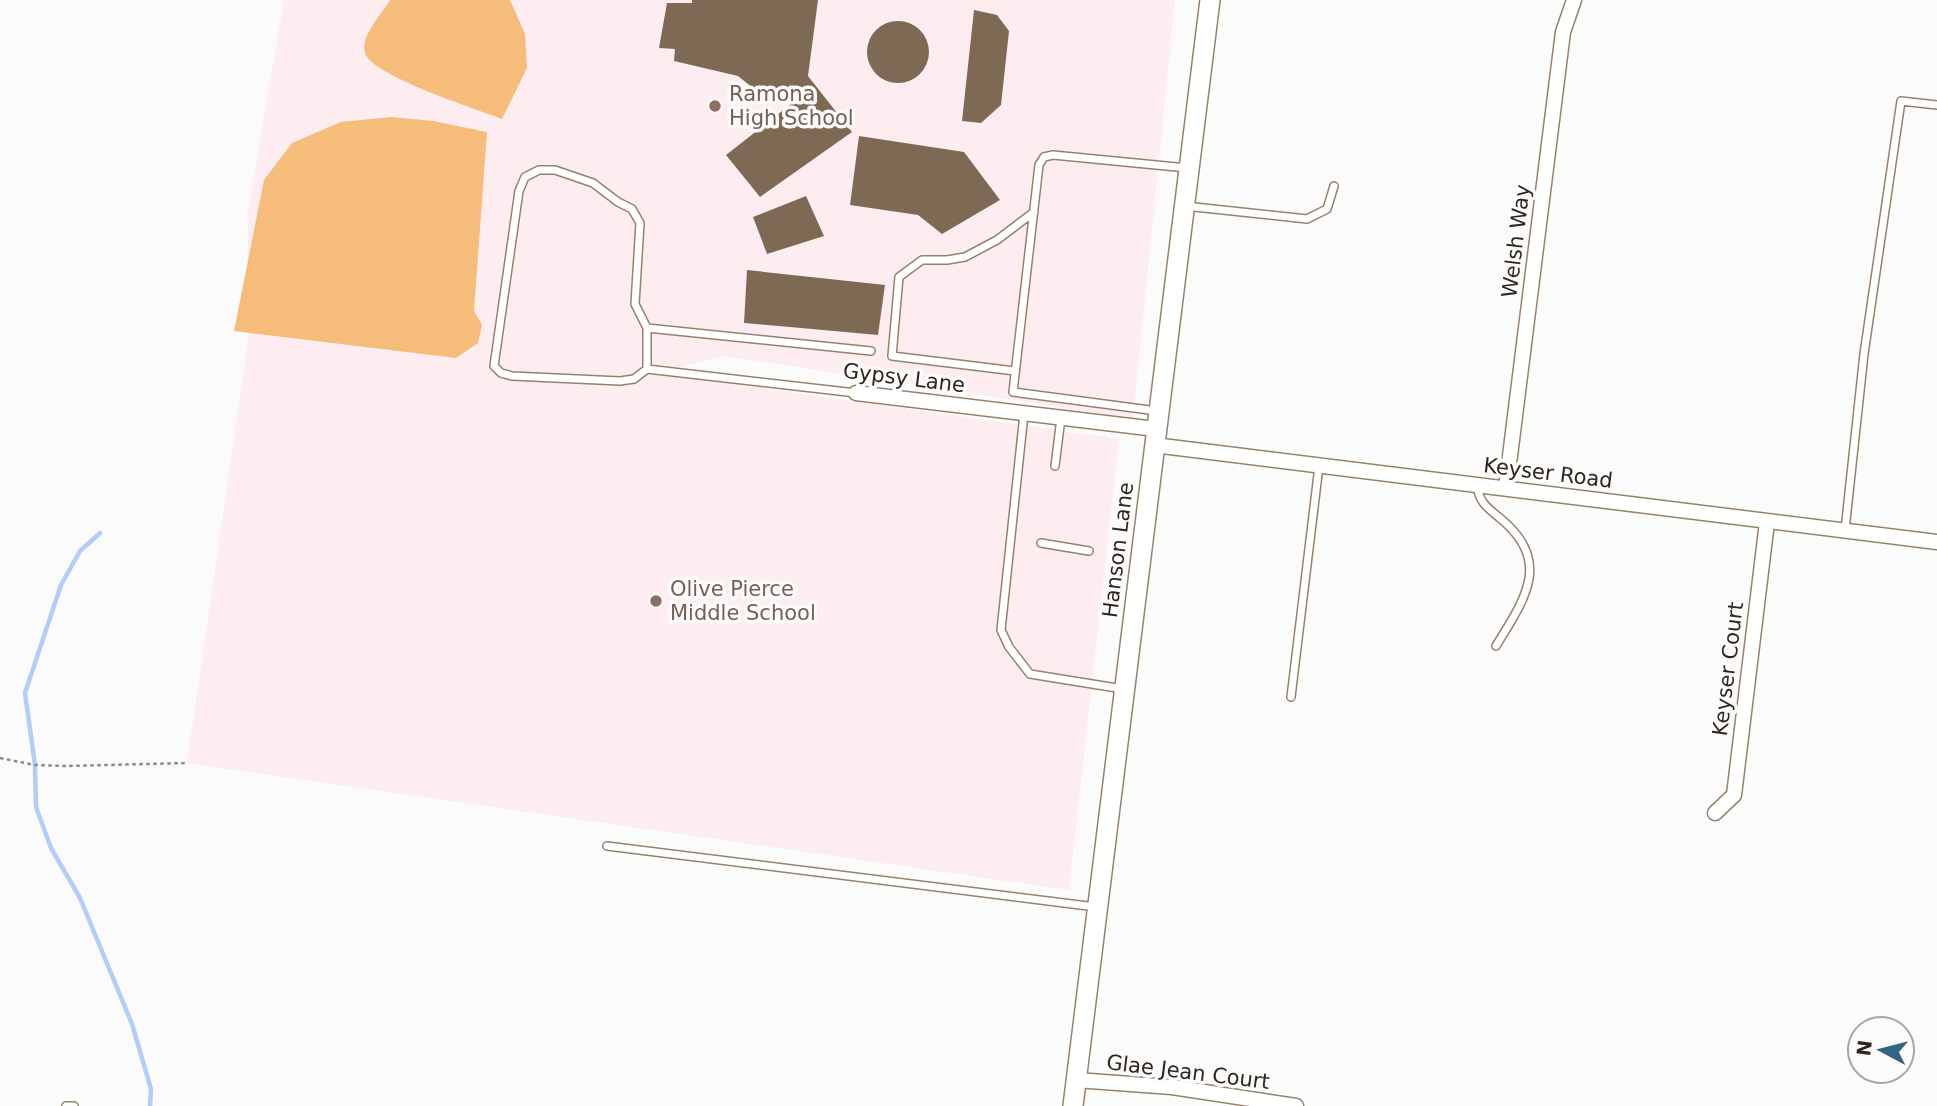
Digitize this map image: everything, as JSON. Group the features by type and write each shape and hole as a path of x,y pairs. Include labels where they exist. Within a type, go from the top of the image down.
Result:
{"main road":[{"name":"Hanson Lane","path":"1073,1106 1210,0"}],"street":[{"name":"Welsh Way","path":"1506,488 1563,32 1574,0"},
{"name":"Gypsy Lane","path":"856,393 1156,429"},
{"name":"Keyser Road","path":"1156,429 1319,465 1937,542"},
{"name":"Keyser Court","path":"1715,813 1734,795 1767,522"},
{"name":"Glae Jean Court","path":"1076,1080 1172,1087 1296,1106"}],"lane":[{"path":"1845,531 1864,354 1901,101 1937,105"},
{"path":"1156,429 1013,392 1039,165 1044,157 1053,155 1189,168"},
{"path":"539,170 555,170 593,183 632,209 640,223 635,304 647,328 647,369 634,379 620,381 512,376 501,373 494,366 519,191 525,177 539,170"},
{"path":"1184,206 1307,219 1327,209 1334,186"},
{"path":"1015,371 892,356 899,277 922,260 965,257 997,240 1034,212"},
{"path":"647,328 871,352"},
{"name":"Gypsy Lane","path":"647,369 856,393"},
{"path":"1024,414 1001,630 1009,647 1030,674 1124,689"},
{"path":"1055,466 1061,418"},
{"path":"1291,697 1319,465"},
{"path":"1477,485 1482,503 1513,529 1523,542 1530,574 1525,598 1496,646"},
{"path":"1041,543 1089,551"},
{"path":"607,846 1097,908"},
{"path":"66,1106 74,1106"}],"path":[{"path":"0,758 56,766 187,763"}],"shaded area":[{"path":"284,0 1175,0 1133,418 725,356 675,368 769,389 1119,439 1069,890 187,763 249,334 248,212"},
{"path":"390,0 510,0 525,34 527,68 502,119 405,81 372,62 365,53 364,46 373,25"},
{"path":"391,117 433,121 487,132 474,311 482,325 478,343 456,358 234,331 264,180 292,143 341,122"}],"building":[{"path":"692,0 818,0 808,76 852,132 760,197 726,155 804,94 753,88 738,76 674,61 675,49 659,48 667,3 692,3"},
{"path":"974,10 997,15 1009,31 1001,105 981,123 962,121"},
{"path":"892,21 904,21 920,30 927,40 927,64 920,74 904,83 892,83 881,78 872,69 867,58 867,46 872,35 881,26"},
{"path":"859,136 964,152 1000,200 942,234 918,215 850,205"},
{"path":"806,196 824,236 767,254 753,217"},
{"path":"747,270 885,285 878,335 744,323"}],"waterway":[{"path":"100,533 80,551 61,585 25,693 35,765 36,807 51,848 80,898 132,1024 151,1089 150,1106"}],"place":[{"name":"Ramona High School","path":"715,106"},
{"name":"Olive Pierce Middle School","path":"656,601"}]}
